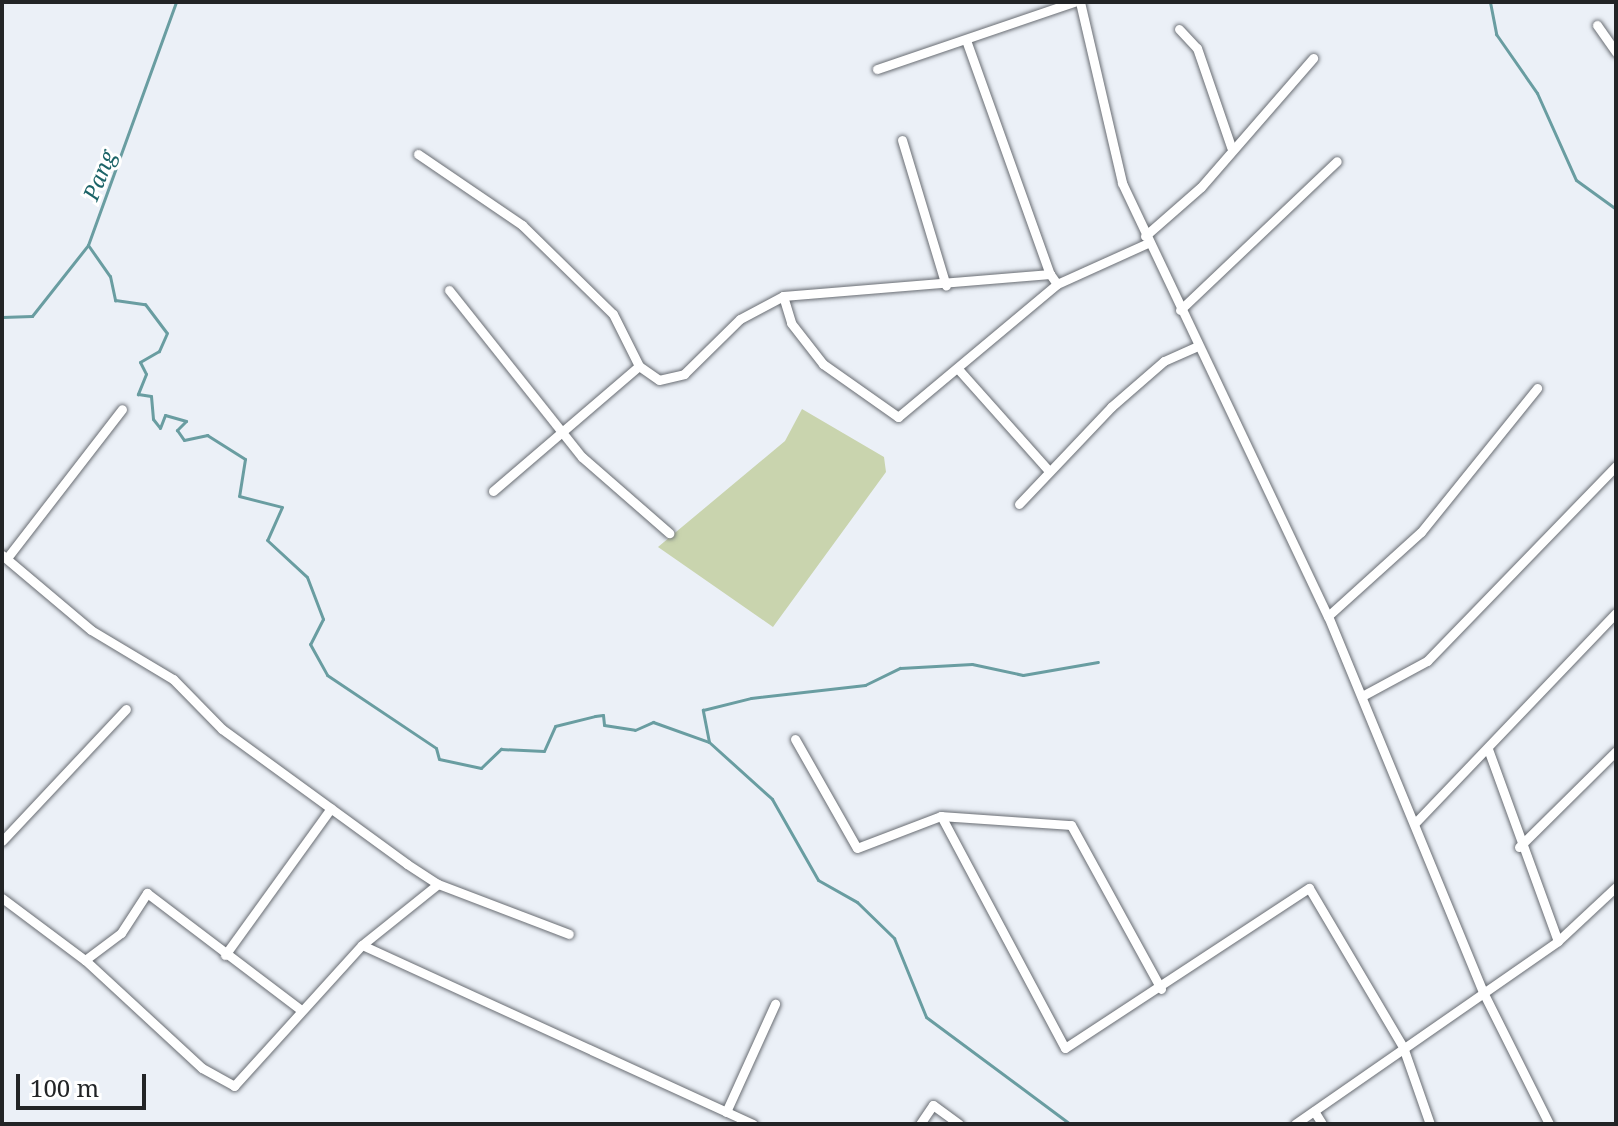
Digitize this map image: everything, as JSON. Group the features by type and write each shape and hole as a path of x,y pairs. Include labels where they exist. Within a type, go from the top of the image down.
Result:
{"street":[{"path":"877,69 1074,2"},
{"path":"1080,2 1122,183 1364,695 1483,992 1549,1124"},
{"path":"1597,25 1616,52"},
{"path":"1179,29 1197,48 1231,147"},
{"path":"966,40 1050,274 1057,284"},
{"path":"783,296 791,323 823,364 898,417 959,370 1057,284 1146,239 1201,187 1231,147 1313,58"},
{"path":"902,140 946,286"},
{"path":"418,154 468,184 497,215 522,225 613,314 639,366 670,382 740,319 783,296 946,286 1050,274"},
{"path":"1180,310 1337,161"},
{"path":"449,290 563,432 669,533"},
{"path":"1019,504 1049,471 1164,361 1197,346"},
{"path":"493,491 639,366"},
{"path":"959,370 1049,471"},
{"path":"1328,616 1403,551 1537,388"},
{"path":"122,409 4,556 122,653 173,679 222,729 438,884 569,934"},
{"path":"1364,695 1427,661 1616,466"},
{"path":"1416,822 1616,613"},
{"path":"2,841 126,709"},
{"path":"795,739 857,848 941,816 1071,825 1161,989"},
{"path":"1488,749 1519,847 1558,941"},
{"path":"1519,847 1616,751"},
{"path":"225,955 331,808"},
{"path":"941,816 1065,1048 1161,989 1309,888 1403,1047 1430,1124"},
{"path":"2,898 85,960 121,1001 234,1086 300,1009 362,945 438,884"},
{"path":"1295,1124 1558,941 1616,887"},
{"path":"85,960 121,933 147,893 300,1009"},
{"path":"362,945 753,1124"},
{"path":"726,1112 775,1004"},
{"path":"920,1124 933,1105 959,1124"},
{"path":"1314,1111 1322,1124"}],"green space":[{"path":"802,409 884,457 886,472 773,627 658,547 785,441"}],"waterway":[{"name":"Pang","path":"2,317 32,316 88,245 176,2"},
{"path":"1490,2 1496,34 1537,93 1576,180 1616,209"},
{"path":"88,245 110,276 115,300 145,304 167,333 159,351 140,362 146,374 138,394 151,396 153,419 160,428 165,415 186,421 177,430 184,440 207,435 245,459 239,496 282,507 267,540 307,577 323,619 310,644 327,675 436,748 439,759 481,768 501,749 544,751 555,726 603,715 604,725 635,730 653,722 709,742 772,799 818,880 857,902 894,938 926,1017 1070,1124"},
{"path":"709,742 703,710 751,698 865,685 900,668 972,664 1023,675 1098,662"}]}
